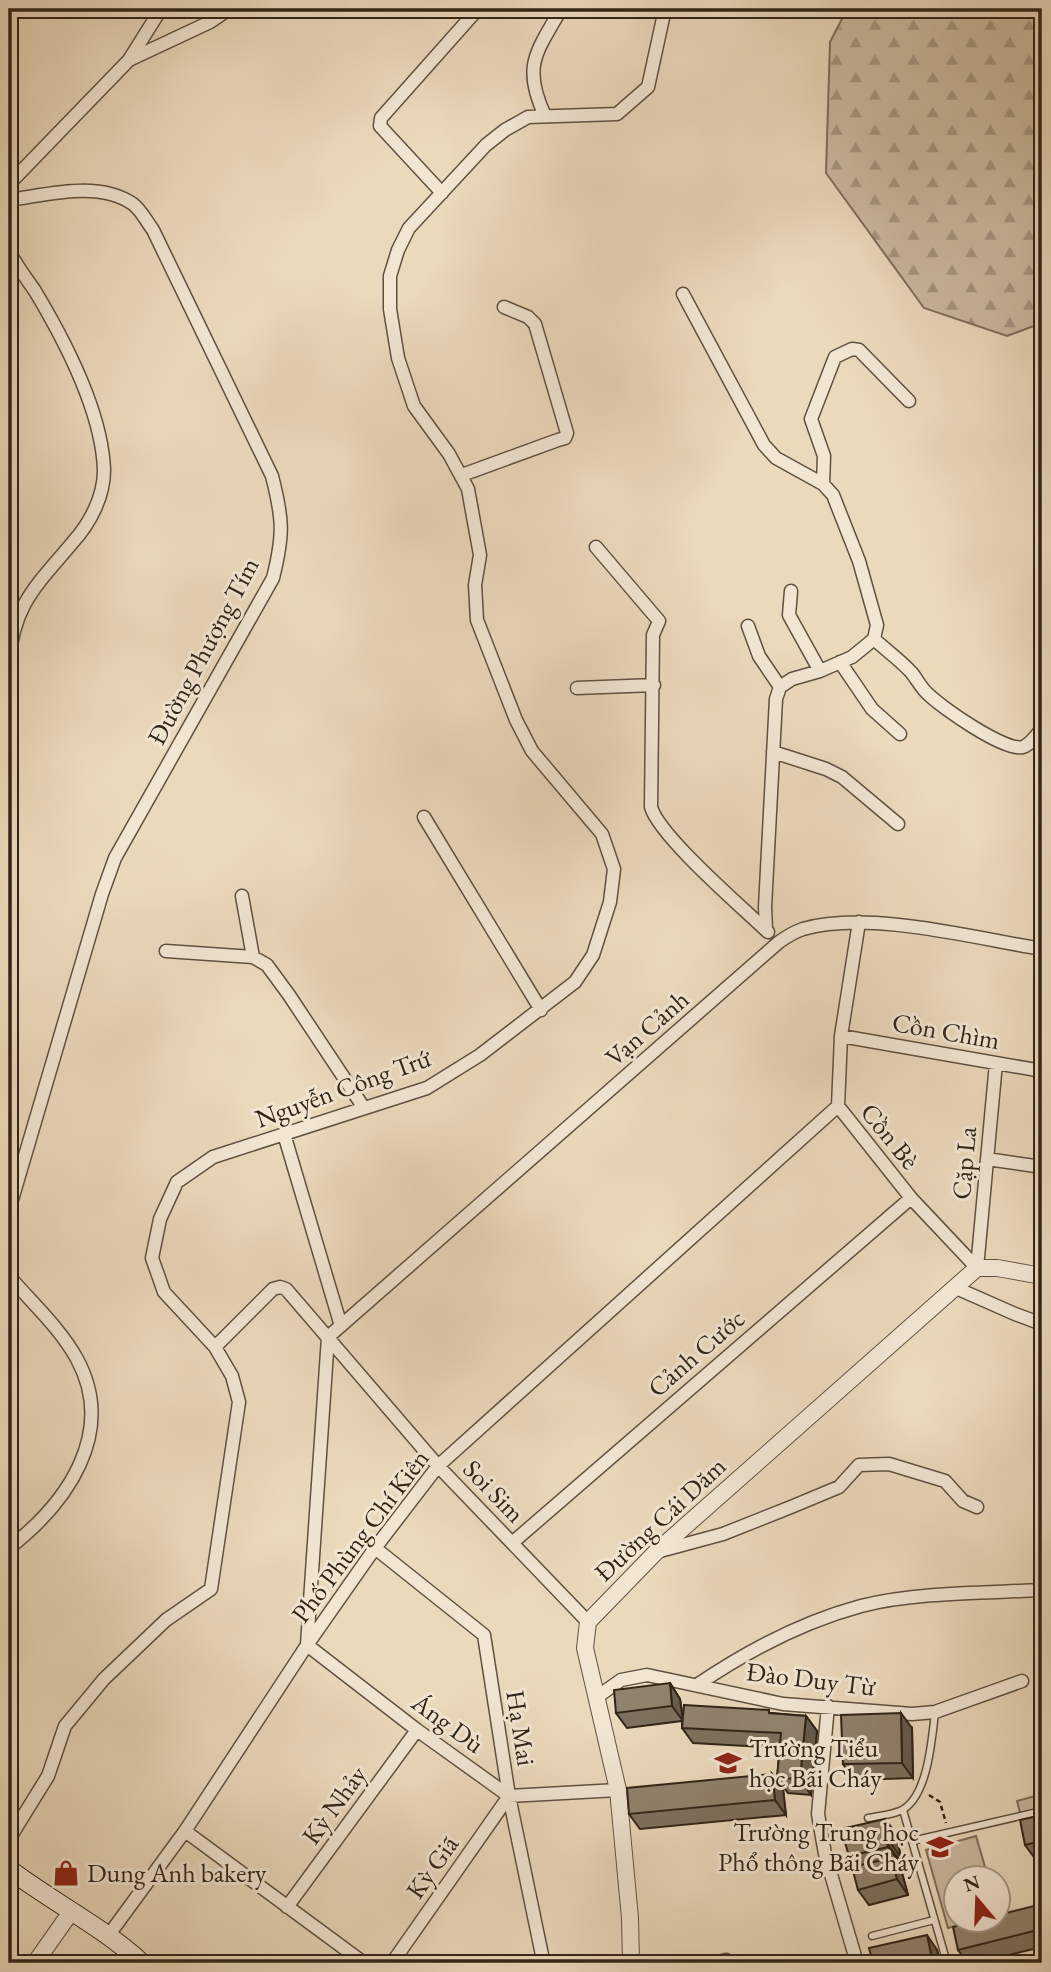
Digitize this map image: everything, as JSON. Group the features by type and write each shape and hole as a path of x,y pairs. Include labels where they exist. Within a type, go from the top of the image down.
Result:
{"main road":[{"path":"9,1868 66,1919 124,1962"},
{"path":"34,1888 73,1911 142,1963"}],"street":[{"path":"9,184 129,60 161,9"},
{"path":"129,60 210,22 229,9"},
{"path":"545,116 532,81 534,63 539,47 561,9"},
{"name":"Nguyễn Công Trứ","path":"9,1839 48,1776 65,1726 104,1679 157,1628 211,1589 239,1402 232,1376 215,1347 164,1292 152,1258 160,1219 177,1182 213,1157 427,1088 480,1055 541,1010 575,982 593,955 610,902 614,869 602,834 532,751 516,720 477,620 475,585 480,555 468,489 462,475 414,406 398,358 390,309 390,276 398,250 409,228 486,145 505,130 528,117 617,114 629,106 648,87 665,9"},
{"path":"442,193 380,125 381,118 477,10"},
{"name":"Đường Phượng Tím","path":"9,200 83,190 118,196 135,205 153,230 272,476 281,512 282,543 273,578 115,858 9,1210"},
{"path":"9,250 72,358 100,437 104,472 99,500 86,527 37,583 19,612 10,637 9,662"},
{"path":"682,294 764,445 776,458 823,484 833,495 859,561 877,625 874,639 852,657 820,671 792,679 780,687 776,698 766,929"},
{"path":"462,475 565,438 567,433 535,324 528,317 504,307"},
{"path":"823,484 824,456 811,419 835,356 852,349 859,350 909,401"},
{"path":"596,547 659,619 653,635 651,807 654,816 660,827 779,942"},
{"path":"791,591 789,615 820,671"},
{"path":"748,626 759,656 780,687"},
{"path":"874,639 911,671 927,693 949,711 998,740 1021,747 1030,743 1042,728"},
{"path":"840,662 872,709 900,734"},
{"path":"577,688 654,685"},
{"path":"773,751 826,768 842,777 898,824"},
{"path":"424,817 541,1010"},
{"path":"242,896 253,957"},
{"name":"Vạn Cảnh","path":"341,1325 779,942 800,930 859,922 905,926 1042,949"},
{"name":"Cồn Bè","path":"859,922 841,1037 838,1106 911,1198 977,1268"},
{"path":"166,951 253,957 267,965 363,1108"},
{"name":"Cồn Chìm","path":"841,1037 1042,1071"},
{"name":"Cặp La","path":"977,1268 996,1063"},
{"name":"Phố Phùng Chí Kiên","path":"108,1936 185,1831 307,1644 375,1548 438,1466 838,1106"},
{"path":"284,1134 341,1325 328,1337 307,1644"},
{"path":"987,1159 1042,1167"},
{"name":"Cảnh Cước","path":"512,1543 911,1198"},
{"path":"977,1268 997,1268 1042,1276"},
{"name":"Đường Cái Dăm","path":"588,1622 656,1552 977,1268"},
{"path":"9,1276 64,1338 77,1359 85,1377 93,1415 86,1451 65,1493 30,1531 9,1548"},
{"path":"956,1288 1042,1324"},
{"name":"Soi Sim","path":"215,1347 273,1289 286,1289 438,1466 588,1622"},
{"path":"656,1552 723,1534 839,1487 859,1465 889,1464 945,1481 963,1501 977,1507"},
{"name":"Hạ Mai","path":"375,1548 484,1635 509,1797 542,1955 539,1963"},
{"path":"698,1685 763,1644 862,1606 932,1595 1042,1590"},
{"path":"588,1622 585,1648 618,1790 630,1918 631,1963"},
{"name":"Áng Dù","path":"307,1644 417,1730 509,1797"},
{"name":"Đào Duy Từ","path":"597,1697 621,1680 647,1675 783,1704 912,1714 935,1712 1022,1681"},
{"path":"828,1706 818,1814 825,1854 857,1963"},
{"name":"Kỳ Nhảy","path":"287,1907 417,1730"},
{"path":"509,1797 618,1790"},
{"name":"Kỳ Giã","path":"392,1963 509,1797"},
{"path":"185,1831 364,1963"},
{"path":"35,1963 66,1919"},
{"path":"713,1963 726,1960 729,1963"}],"lane":[{"path":"868,1818 903,1810 920,1789 930,1756 935,1712"},
{"path":"903,1810 947,1963"},
{"path":"912,1841 1042,1811"},
{"path":"881,1872 918,1863"},
{"path":"872,1936 934,1920"}],"path":[{"path":"920,1789 940,1802 949,1832"}],"green space":[{"path":"847,9 1042,9 1042,323 1007,336 924,308 826,173 830,42"},
{"path":"1042,1794 1042,1828 1025,1833 1017,1801"},
{"path":"976,1836 984,1864 942,1864 942,1907 926,1850"}],"building":[{"path":"670,1683 672,1706 616,1713 614,1690"},
{"path":"684,1705 769,1710 769,1713 806,1716 800,1779 777,1778 781,1733 682,1728"},
{"path":"901,1713 902,1763 843,1764 841,1715"},
{"path":"772,1774 775,1800 629,1814 627,1788"},
{"path":"1042,1815 1042,1841 1025,1845 1020,1820"},
{"path":"885,1819 890,1842 887,1843 888,1847 849,1856 841,1829"},
{"path":"891,1858 897,1879 858,1890 852,1867"},
{"path":"1042,1904 1042,1929 958,1950 955,1934 1012,1934 1012,1912"},
{"path":"927,1935 932,1959 914,1963 873,1963 869,1948"}],"place":[{"name":"Trường Tiểu học Bãi Cháy","path":"728,1763"},
{"name":"Trường Trung học Phổ thông Bãi Cháy","path":"940,1847"},
{"name":"Dung Anh bakery","path":"66,1873"}]}
